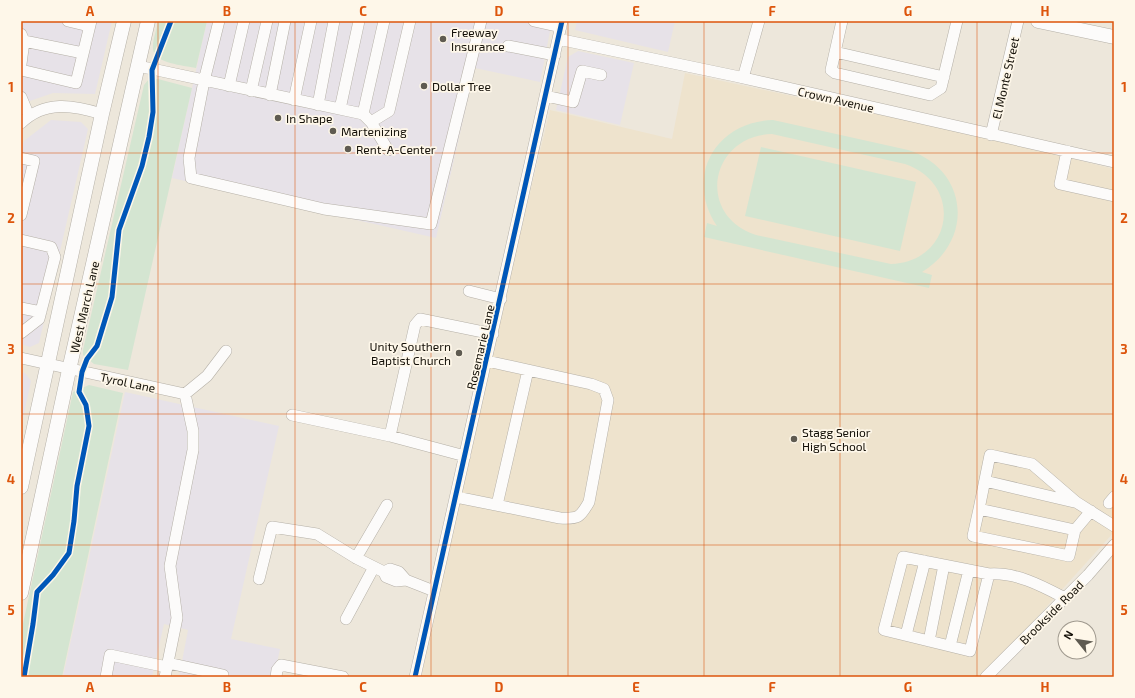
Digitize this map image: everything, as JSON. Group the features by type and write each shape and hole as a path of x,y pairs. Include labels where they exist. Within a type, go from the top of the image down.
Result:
{"main road":[{"name":"West March Lane","path":"21,487 25,449 48,365 102,114 124,21"},
{"name":"West March Lane","path":"21,593 69,370 148,21"},
{"path":"1038,21 1114,37"}],"street":[{"path":"21,70 76,83 90,24 68,21"},
{"path":"219,21 204,81 189,158 191,178 324,209 431,224 481,21"},
{"path":"229,86 244,21"},
{"path":"251,91 267,21"},
{"path":"270,95 285,21"},
{"path":"294,100 311,21"},
{"path":"318,105 334,21"},
{"path":"340,109 359,21"},
{"path":"362,114 384,21"},
{"path":"371,122 389,110 410,21"},
{"path":"534,21 562,24"},
{"path":"743,78 759,21"},
{"path":"842,21 831,70 835,73 930,95 941,88 957,21"},
{"name":"El Monte Street","path":"991,135 1018,21"},
{"name":"Rosemarie Lane","path":"415,677 562,24"},
{"path":"21,64 22,37 83,53"},
{"name":"Crown Avenue","path":"558,39 743,78 1114,162"},
{"path":"508,46 555,54"},
{"path":"835,52 944,77"},
{"path":"138,66 362,114 371,122 388,150"},
{"path":"546,96 573,102 582,71 600,75"},
{"path":"21,97 25,119 44,108 63,105 102,114"},
{"path":"1067,151 1060,184 1114,196"},
{"path":"21,158 34,161 21,215"},
{"path":"21,240 47,246 54,253 55,257 38,311 39,319 21,334"},
{"path":"469,291 500,299"},
{"path":"21,308 38,311"},
{"path":"390,436 415,326 420,319 493,334"},
{"path":"166,669 177,618 170,566 193,450 193,430 185,394 207,376 226,351"},
{"name":"Tyrol Lane","path":"21,358 69,370 185,394"},
{"path":"456,497 560,518 574,519 582,514 588,502 608,400 604,389 595,385 487,361"},
{"path":"497,505 528,370"},
{"path":"292,416 390,436 465,456"},
{"path":"1090,511 1075,530 1069,556 973,536 990,455 1032,464 1076,502 1114,526"},
{"path":"985,482 1076,502"},
{"path":"356,558 387,505"},
{"path":"979,509 1075,530"},
{"path":"258,579 272,527 317,534 379,570 386,577 396,581 406,580 434,591"},
{"name":"Brookside Road","path":"986,677 1065,598 1114,545"},
{"path":"988,574 970,651 884,630 904,556 988,574 1001,573 1038,584 1065,598"},
{"path":"906,635 925,561"},
{"path":"929,641 944,565"},
{"path":"346,618 379,570"},
{"path":"950,646 969,570"},
{"path":"106,677 110,655 166,669 223,675 223,677"},
{"path":"276,677 277,670 281,665 343,677"}],"shaded area":[{"path":"21,21 112,21 95,94 53,93 24,103 21,106"},
{"path":"207,21 552,21 540,82 475,68 436,238 172,178"},
{"path":"577,21 675,21 668,52 575,30"},
{"path":"578,51 634,63 620,125 556,110 568,57"},
{"name":"Stagg Senior High School","path":"685,73 993,139 1114,169 1114,532 983,677 421,677 493,346 550,110 672,139"},
{"path":"51,120 81,122 88,129 39,343 30,347 21,344 21,152 24,141"},
{"path":"21,372 25,373 31,381 21,427"},
{"path":"125,392 279,426 231,639 280,649 274,677 179,677 188,630 164,624 152,677 63,677"}],"green space":[{"path":"158,21 207,21 196,68 164,61 155,54 153,46"},
{"path":"149,79 158,79 192,88 128,370 94,364 83,355 83,350 144,85"},
{"path":"773,120 908,150 928,159 943,173 953,189 957,206 957,224 951,242 939,258 922,272 932,275 929,288 704,237 707,223 717,226 708,207 704,189 705,171 711,155 721,141 735,131 753,123","holes":["772,134 905,164 924,174 936,188 943,204 943,221 938,237 928,250 912,260 891,264 756,235 737,225 724,211 718,195 718,178 723,162 734,148 751,138"]},
{"path":"761,147 916,182 900,251 745,216"},
{"path":"89,385 123,393 62,677 21,677 21,633 73,392"}],"cycle path":[{"path":"24,677 37,592 53,575 69,553 77,486 89,426 86,405 79,392 82,372 87,359 97,346 112,297 119,230 142,166 149,137 153,112 152,70 171,21"},
{"path":"415,677 562,21"}],"place":[{"name":"Freeway Insurance","path":"443,39"},
{"name":"Dollar Tree","path":"424,86"},
{"name":"In Shape","path":"278,118"},
{"name":"Martenizing","path":"333,131"},
{"name":"Rent-A-Center","path":"348,149"},
{"name":"Unity Southern Baptist Church","path":"459,353"},
{"name":"Stagg Senior High School","path":"794,439"}]}
